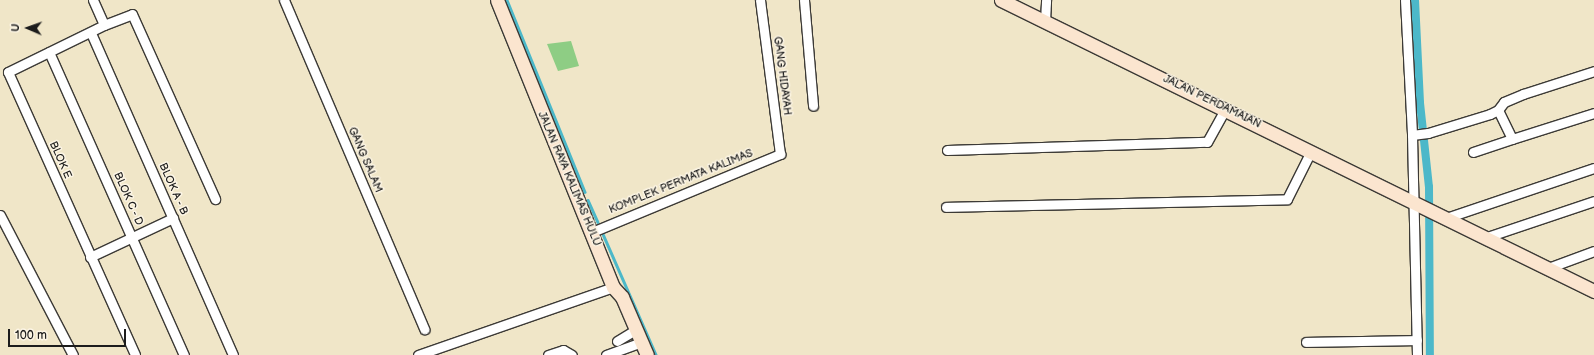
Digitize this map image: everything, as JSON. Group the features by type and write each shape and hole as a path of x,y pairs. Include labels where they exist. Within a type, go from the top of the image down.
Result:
{"street":[{"path":"93,0 104,25"},
{"name":"GANG SALAM","path":"284,0 424,329"},
{"name":"JALAN RAYA KALIMAS HULU","path":"497,0 614,287 622,297 647,355"},
{"name":"GANG HIDAYAH","path":"760,0 780,154"},
{"path":"804,0 813,106"},
{"name":"JALAN PERDAMAIAN","path":"1001,0 1487,237 1594,291"},
{"path":"1044,21 1046,0"},
{"path":"1405,0 1420,134 1423,206 1417,355"},
{"path":"49,52 91,33 104,25 132,14 215,199"},
{"name":"BLOK A - B","path":"91,33 233,355"},
{"name":"BLOK E","path":"49,52 11,70 8,74 135,355"},
{"name":"BLOK C - D","path":"49,52 184,355"},
{"path":"1420,134 1498,110 1504,102 1523,94 1594,71"},
{"path":"948,150 1207,142 1225,109"},
{"path":"1498,110 1512,139"},
{"path":"1474,152 1594,113"},
{"path":"946,207 1288,199 1311,151"},
{"name":"KOMPLEK PERMATA KALIMAS","path":"592,232 780,154"},
{"path":"1446,218 1594,168"},
{"path":"1487,237 1594,201"},
{"path":"0,215 73,355"},
{"path":"90,257 173,218"},
{"path":"1548,268 1594,251"},
{"path":"418,355 614,287"},
{"path":"617,340 637,329"},
{"path":"1306,342 1417,340"},
{"path":"606,355 642,342"},
{"path":"548,355 563,350 572,355"}],"green space":[{"path":"571,41 579,66 558,71 547,44"}],"waterway":[{"path":"507,0 585,192"},
{"path":"1415,0 1420,103 1429,187 1430,355"},
{"path":"588,200 598,222"},
{"path":"603,234 656,355"}]}
